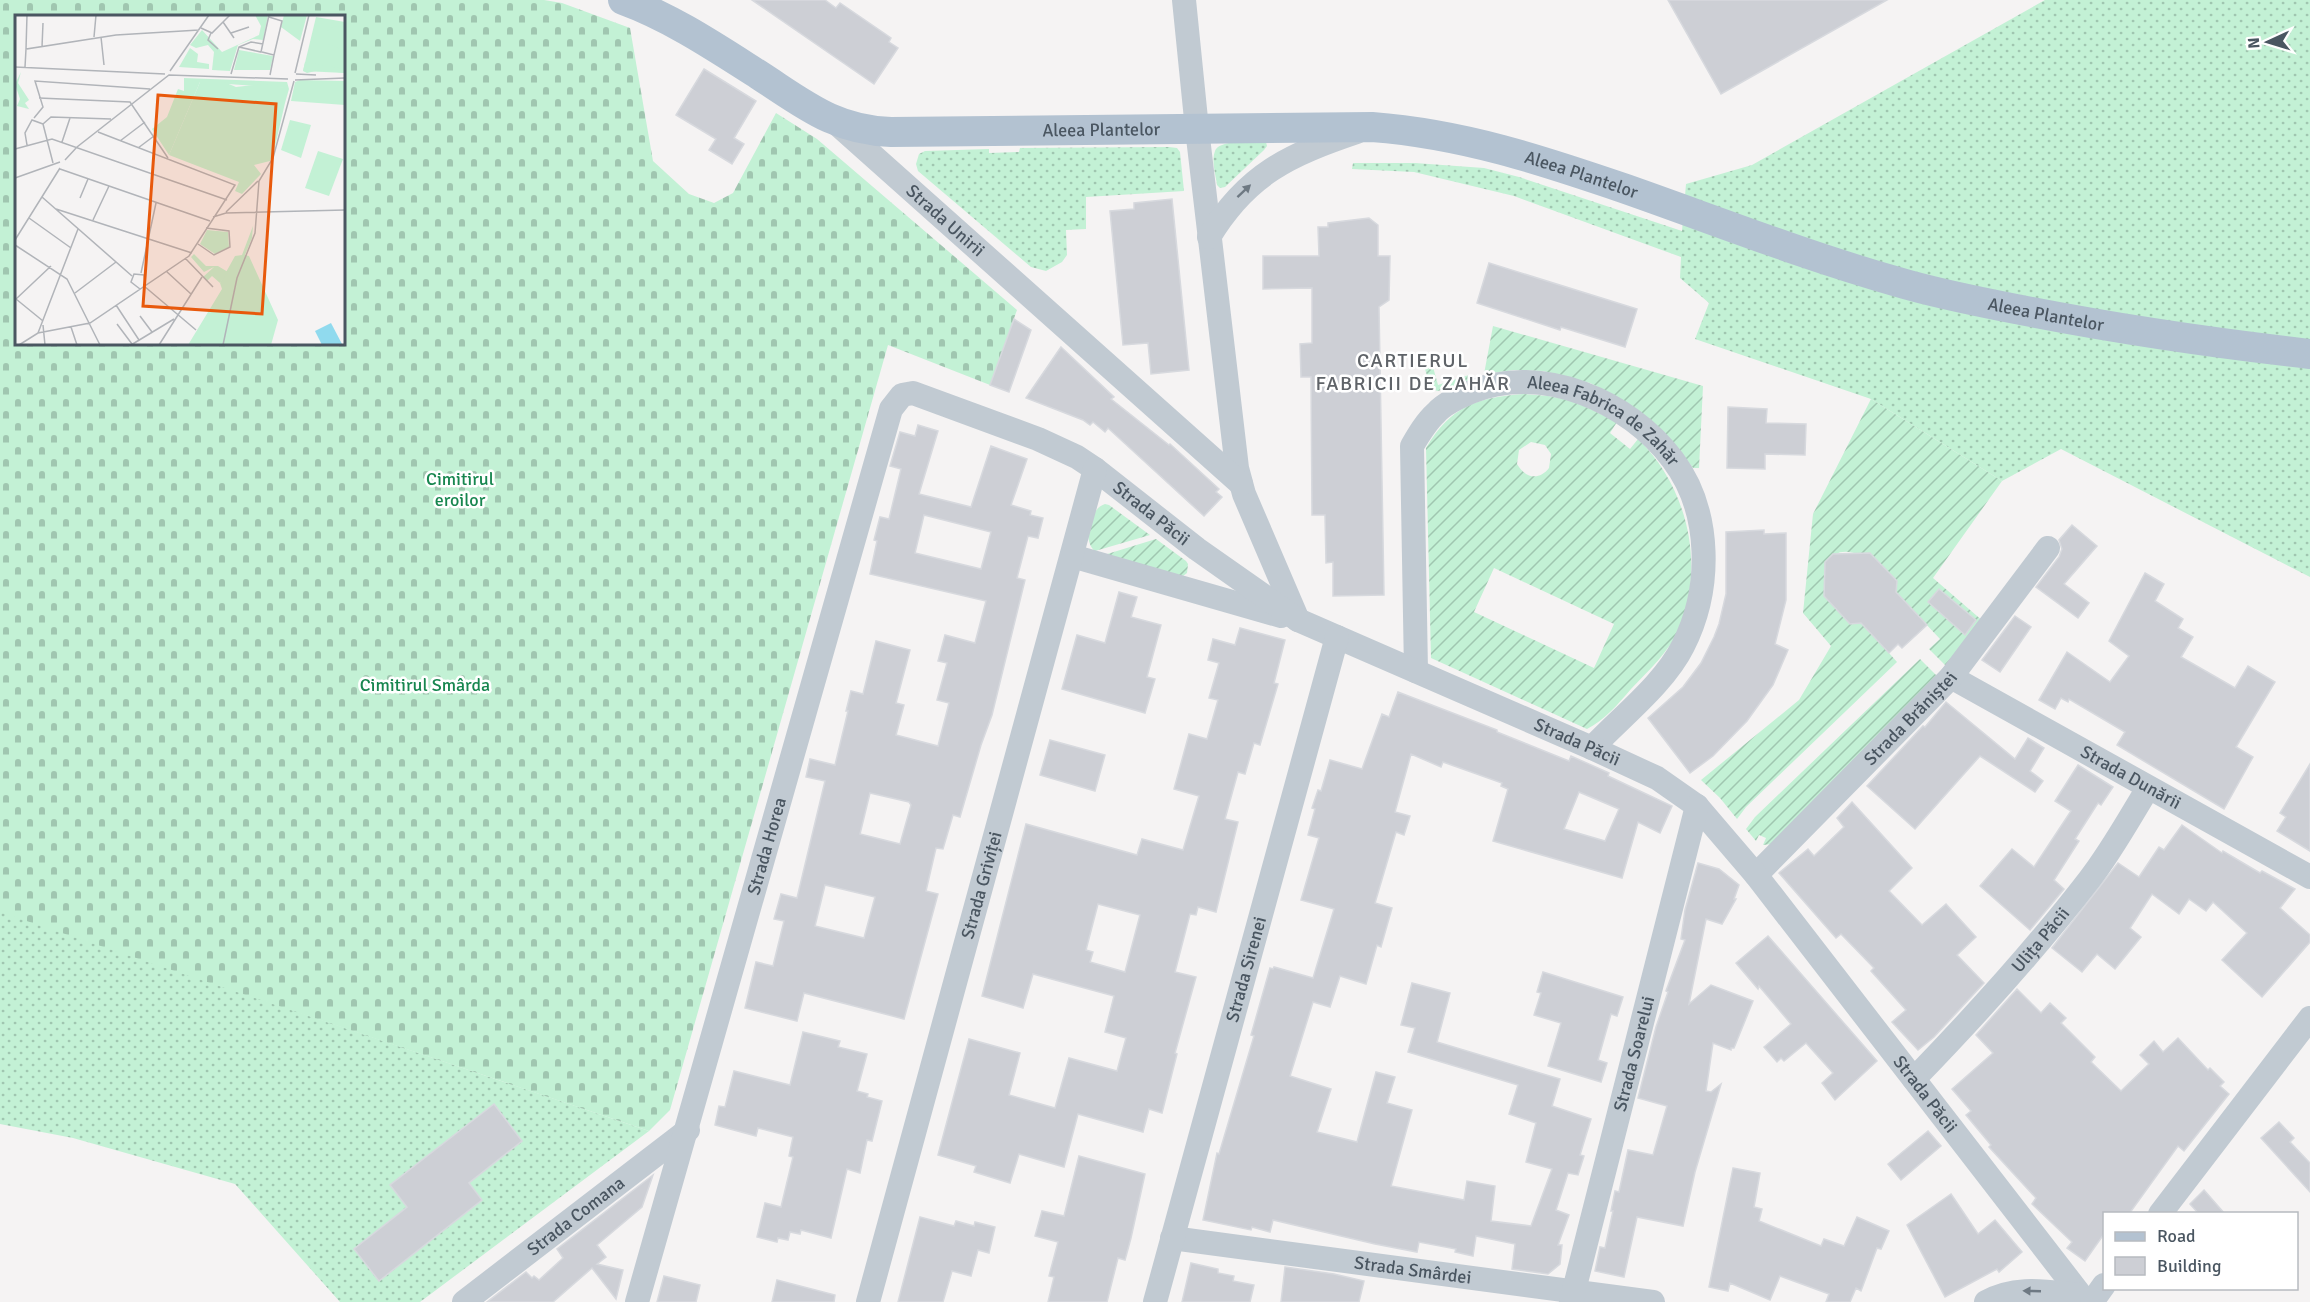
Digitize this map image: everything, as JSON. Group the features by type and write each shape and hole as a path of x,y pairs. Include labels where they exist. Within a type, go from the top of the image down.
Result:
{"main road":[{"name":"Strada Unirii","path":"623,0 679,24 835,122"},
{"name":"Aleea Plantelor","path":"835,122 891,132 1372,127 1446,136 1538,158 1857,269 1936,292 2109,326 2310,354"}],"street":[{"path":"1185,0 1209,237 1241,484 1298,620"},
{"name":"Strada Unirii","path":"835,122 1241,484"},
{"path":"1209,237 1232,202 1262,176 1305,151 1372,127"},
{"name":"Aleea Fabrica de Zahăr","path":"1416,671 1413,446 1424,426 1448,403 1479,389 1504,382 1543,384 1572,389 1598,399 1622,412 1641,427 1673,460 1685,480 1696,508 1704,537 1704,555 1700,591 1693,622 1683,647 1655,683 1592,748"},
{"name":"Strada Păcii","path":"902,395 919,394 1059,448 1095,469 1197,549 1298,620 1657,778 1697,806 1756,875 2086,1300"},
{"name":"Strada Horea","path":"637,1302 688,1130 891,409 902,395"},
{"name":"Strada Griviței","path":"868,1302 1095,469"},
{"name":"Strada Brăniștei","path":"1756,875 1951,677 2048,548"},
{"path":"1072,556 1298,620"},
{"name":"Strada Sirenei","path":"1155,1302 1337,636"},
{"name":"Strada Dunării","path":"1951,677 2310,877"},
{"name":"Ulița Păcii","path":"1914,1079 1978,1012 2083,888 2148,788"},
{"name":"Strada Soarelui","path":"1573,1296 1697,806"},
{"path":"2162,1212 2310,1018"},
{"name":"Strada Comana","path":"464,1302 688,1130"},
{"name":"Strada Smârdei","path":"1172,1239 1573,1296 1653,1302"},
{"path":"1986,1302 2011,1292 2024,1290 2086,1300 2103,1287"}],"green space":[{"name":"Cimitirul Smârda","path":"0,0 544,0 562,3 630,28 653,161 689,194 714,203 733,193 776,113 817,139 1017,310 990,385 888,345 670,1110 649,1131 0,912"},
{"path":"2045,0 2310,0 2310,577 2061,449 2002,481 1871,399 1695,339 1709,303 1680,278 1681,257 1514,196 1414,172 1352,169 1353,163 1415,163 1484,168 1519,177 1682,231 1686,184 1752,165"},
{"path":"1235,142 1266,142 1267,146 1264,150 1225,187 1220,188 1217,185 1214,155 1218,147"},
{"path":"1020,148 1177,148 1180,152 1184,191 1086,197 1086,229 1066,230 1067,255 1062,262 1046,271 1031,267 918,171 916,164 919,154 925,151 989,149 989,153 1019,152"},
{"path":"1493,326 1703,386 1699,468 1693,468 1676,446 1610,393 1590,383 1543,371 1514,370 1484,374"},
{"path":"1433,367 1438,385 1469,375 1471,380 1438,391 1431,389 1425,369"},
{"path":"1523,394 1574,401 1617,422 1610,433 1630,449 1638,439 1655,458 1680,503 1687,528 1691,553 1691,579 1687,604 1679,629 1670,646 1651,668 1611,711 1587,729 1431,658 1426,448 1445,422 1455,414 1478,402","holes":["1531,442 1545,445 1551,454 1549,468 1537,476 1528,475 1517,464 1519,450","1494,568 1614,624 1594,668 1474,612"]},
{"path":"1871,399 2002,481 1933,578 1984,622 1946,666 1929,649 1940,639 1862,556 1842,552 1829,558 1825,562 1825,581 1897,662 1746,807 1737,819 1701,780 1799,700 1831,646 1803,613 1813,514"},
{"path":"1105,504 1150,535 1095,551 1089,540 1089,526 1095,512"},
{"path":"1156,539 1186,561 1187,573 1183,576 1104,555"},
{"path":"1920,659 1937,676 1772,844 1763,845 1766,838 1759,835 1756,841 1746,829 1755,817"},
{"path":"0,911 649,1131 420,1302 340,1302 235,1184 73,1138 0,1124"}],"building":[{"path":"752,0 825,0 836,8 840,3 891,38 889,42 898,48 874,84"},
{"path":"1668,0 1887,0 1721,94"},
{"path":"704,69 756,101 734,138 744,144 732,164 709,150 716,139 676,115"},
{"path":"1172,199 1189,370 1151,374 1148,343 1123,345 1110,211 1134,209 1134,203"},
{"path":"1369,218 1378,225 1378,256 1390,256 1389,300 1379,307 1384,595 1333,596 1333,562 1326,563 1325,515 1312,515 1311,377 1301,377 1300,344 1312,343 1312,288 1263,289 1263,256 1319,256 1318,227 1328,227 1328,223"},
{"path":"1489,263 1637,309 1625,347 1561,327 1560,330 1477,303"},
{"path":"1014,319 1031,330 1009,392 990,385"},
{"path":"1061,347 1114,397 1111,399 1170,444 1219,489 1216,492 1222,497 1204,516 1108,428 1105,432 1093,422 1090,425 1083,420 1026,398"},
{"path":"1728,407 1767,409 1766,423 1806,424 1805,455 1765,454 1765,469 1727,468"},
{"path":"918,425 938,431 919,494 971,507 991,446 1027,459 1011,505 1031,511 1030,515 1043,518 1038,538 1028,536 1017,578 1025,580 992,715 960,817 953,815 943,849 936,848 926,891 938,894 904,1019 804,993 797,1021 745,1008 756,962 773,966 784,921 774,919 781,894 797,898 825,781 806,777 810,759 835,765 851,691 863,694 876,641 910,650 896,703 904,705 896,735 938,746 949,703 937,700 947,663 938,661 945,635 975,643 986,601 870,574 877,541 874,540 880,517 889,519 901,469 890,466 900,432 915,436","holes":["924,515 991,532 981,569 915,553","870,793 909,802 911,805 900,844 860,834","825,885 875,897 864,938 815,926"]},
{"path":"2072,525 2097,546 2064,584 2089,603 2078,618 2036,587 2059,557 2062,549 2059,540"},
{"path":"1764,530 1764,534 1786,533 1786,600 1775,644 1788,650 1773,685 1747,721 1713,756 1690,773 1648,718 1683,687 1701,663 1714,637 1726,594 1726,532"},
{"path":"1870,553 1897,581 1896,592 1927,625 1902,648 1898,644 1889,653 1861,623 1850,624 1824,596 1825,562 1833,554"},
{"path":"2145,573 2164,584 2155,601 2183,619 2178,628 2193,637 2181,657 2235,688 2248,666 2275,682 2236,747 2253,757 2224,809 2117,745 2125,732 2069,699 2068,702 2061,698 2055,709 2039,700 2067,652 2110,682 2129,656 2109,641"},
{"path":"1939,589 1976,620 1965,635 1928,602"},
{"path":"1119,592 1137,597 1131,617 1161,625 1147,677 1155,679 1145,713 1062,689 1077,635 1105,643"},
{"path":"2015,616 2031,627 2000,672 1982,660"},
{"path":"1240,628 1285,640 1274,683 1278,684 1260,745 1254,743 1245,774 1238,772 1225,819 1238,822 1216,912 1198,907 1196,915 1190,914 1175,972 1196,977 1175,1053 1177,1054 1162,1113 1149,1109 1143,1132 1078,1114 1064,1167 1019,1154 1010,1183 974,1172 976,1166 938,1155 969,1039 1020,1053 1009,1095 1055,1108 1069,1058 1117,1071 1126,1038 1105,1032 1114,996 1033,974 1023,1008 982,996 1026,824 1137,855 1142,839 1183,850 1199,796 1174,789 1189,734 1207,739 1218,700 1209,698 1219,663 1208,660 1213,639 1235,645","holes":["1098,904 1140,915 1125,972 1090,962 1093,952 1086,950"]},
{"path":"1398,692 1497,730 1497,732 1569,761 1571,756 1672,806 1660,833 1638,822 1622,878 1493,841 1508,789 1501,786 1502,783 1443,762 1441,767 1411,754 1395,812 1410,816 1404,835 1396,832 1375,903 1392,908 1381,947 1377,945 1366,984 1340,976 1330,1007 1313,1002 1290,1076 1331,1089 1317,1132 1357,1142 1376,1072 1395,1077 1387,1103 1412,1110 1391,1186 1464,1200 1467,1181 1495,1186 1491,1221 1531,1226 1552,1169 1526,1162 1536,1123 1509,1114 1518,1085 1408,1052 1415,1028 1401,1025 1412,983 1450,993 1437,1042 1560,1079 1552,1106 1591,1119 1580,1155 1584,1156 1578,1175 1568,1173 1556,1210 1569,1215 1558,1245 1562,1245 1560,1264 1548,1274 1512,1269 1515,1244 1476,1236 1473,1256 1455,1252 1456,1249 1419,1242 1417,1252 1273,1220 1270,1232 1203,1220 1217,1153 1219,1154 1254,1036 1251,1035 1270,968 1274,967 1313,978 1334,909 1301,900 1319,838 1308,835 1315,809 1312,808 1318,790 1321,791 1330,760 1362,769 1382,714 1389,717","holes":["1579,792 1619,809 1605,841 1564,829"]},
{"path":"1946,702 2015,759 2028,738 2044,748 2030,771 2043,781 2035,792 1980,756 1915,829 1867,786 1923,726 1925,727"},
{"path":"1050,740 1105,755 1095,791 1040,775"},
{"path":"2310,764 2310,851 2277,831 2286,817 2280,813"},
{"path":"2078,765 2113,787 2101,805 2098,803 2075,839 2079,841 2054,880 2064,889 2030,930 1980,886 2012,849 2034,867 2071,811 2055,801"},
{"path":"1852,802 1912,868 1889,891 1922,925 1946,904 1976,937 1957,955 1984,983 1934,1037 1918,1050 1892,1022 1906,1010 1871,971 1874,968 1841,934 1836,938 1779,873 1808,849 1814,856 1844,827 1837,818"},
{"path":"2182,825 2222,853 2223,851 2260,873 2262,871 2295,889 2280,908 2310,935 2310,942 2262,997 2222,960 2247,933 2213,902 2206,911 2189,899 2179,914 2152,894 2130,928 2141,937 2115,969 2097,954 2082,972 2052,948 2118,863 2139,877 2159,847 2164,850"},
{"path":"1698,863 1719,869 1739,885 1734,899 1736,899 1722,924 1706,919 1689,1004 1711,985 1753,1001 1734,1048 1731,1050 1713,1043 1706,1091 1711,1092 1721,1084 1695,1172 1683,1226 1637,1217 1624,1277 1595,1271 1600,1247 1605,1248 1615,1191 1619,1192 1628,1150 1653,1155 1667,1106 1638,1098 1656,1027 1668,992 1666,991 1685,940 1681,939 1685,910"},
{"path":"1768,936 1877,1061 1835,1100 1822,1083 1833,1073 1806,1043 1784,1061 1781,1058 1777,1062 1764,1047 1791,1024 1736,963"},
{"path":"1543,972 1623,997 1617,1016 1611,1014 1598,1060 1607,1063 1601,1082 1548,1066 1561,1023 1534,1015 1541,993 1537,992"},
{"path":"2017,989 2041,1013 2050,1003 2066,1018 2061,1023 2095,1057 2091,1062 2121,1091 2149,1064 2140,1055 2154,1041 2163,1052 2178,1038 2208,1070 2210,1068 2224,1082 2220,1086 2229,1094 2184,1151 2178,1146 2130,1212 2103,1212 2103,1235 2085,1261 2067,1248 2072,1242 2032,1204 2036,1198 1989,1147 1991,1145 1966,1115 1971,1111 1952,1089 1993,1053 1976,1035"},
{"path":"803,1032 840,1041 838,1047 867,1054 857,1091 868,1094 867,1097 882,1101 872,1141 867,1140 860,1173 847,1169 831,1238 801,1230 800,1234 790,1232 788,1240 778,1238 777,1242 757,1237 765,1203 781,1207 793,1157 789,1156 793,1137 758,1128 756,1136 715,1125 719,1106 725,1107 734,1071 790,1085"},
{"path":"494,1104 522,1141 469,1183 482,1200 379,1281 354,1249 407,1207 390,1185"},
{"path":"2279,1122 2294,1138 2290,1142 2310,1163 2310,1192 2261,1138"},
{"path":"1928,1131 1941,1146 1901,1180 1888,1164"},
{"path":"1079,1156 1145,1174 1125,1260 1118,1258 1107,1302 1048,1302 1054,1277 1049,1276 1058,1242 1035,1236 1042,1211 1064,1216"},
{"path":"1733,1168 1760,1173 1754,1207 1762,1209 1759,1221 1821,1246 1824,1239 1844,1246 1857,1217 1889,1231 1881,1249 1877,1248 1861,1291 1856,1288 1850,1302 1826,1302 1829,1294 1780,1276 1770,1300 1730,1283 1728,1291 1709,1287"},
{"path":"653,1175 642,1207 597,1245 606,1257 597,1264 623,1270 616,1299 592,1268 553,1302 487,1302 526,1272 532,1278 534,1276 539,1280 563,1258 557,1249"},
{"path":"2204,1190 2223,1212 2197,1212 2190,1204"},
{"path":"1951,1194 1978,1234 1995,1220 2022,1252 1999,1272 1997,1269 1945,1297 1907,1225"},
{"path":"920,1217 954,1226 956,1221 974,1226 975,1222 995,1227 989,1253 978,1250 971,1276 952,1271 943,1302 898,1302"},
{"path":"1191,1263 1218,1269 1218,1273 1234,1276 1233,1281 1254,1285 1250,1302 1182,1302"},
{"path":"1285,1267 1364,1281 1359,1302 1281,1302"},
{"path":"664,1276 700,1285 696,1302 657,1302"},
{"path":"777,1280 835,1295 834,1302 772,1302"}],"district":[{"name":"CARTIERUL FABRICII DE ZAHĂR","path":"1413,372"}],"park label":[{"name":"Cimitirul eroilor","path":"460,489"}]}
